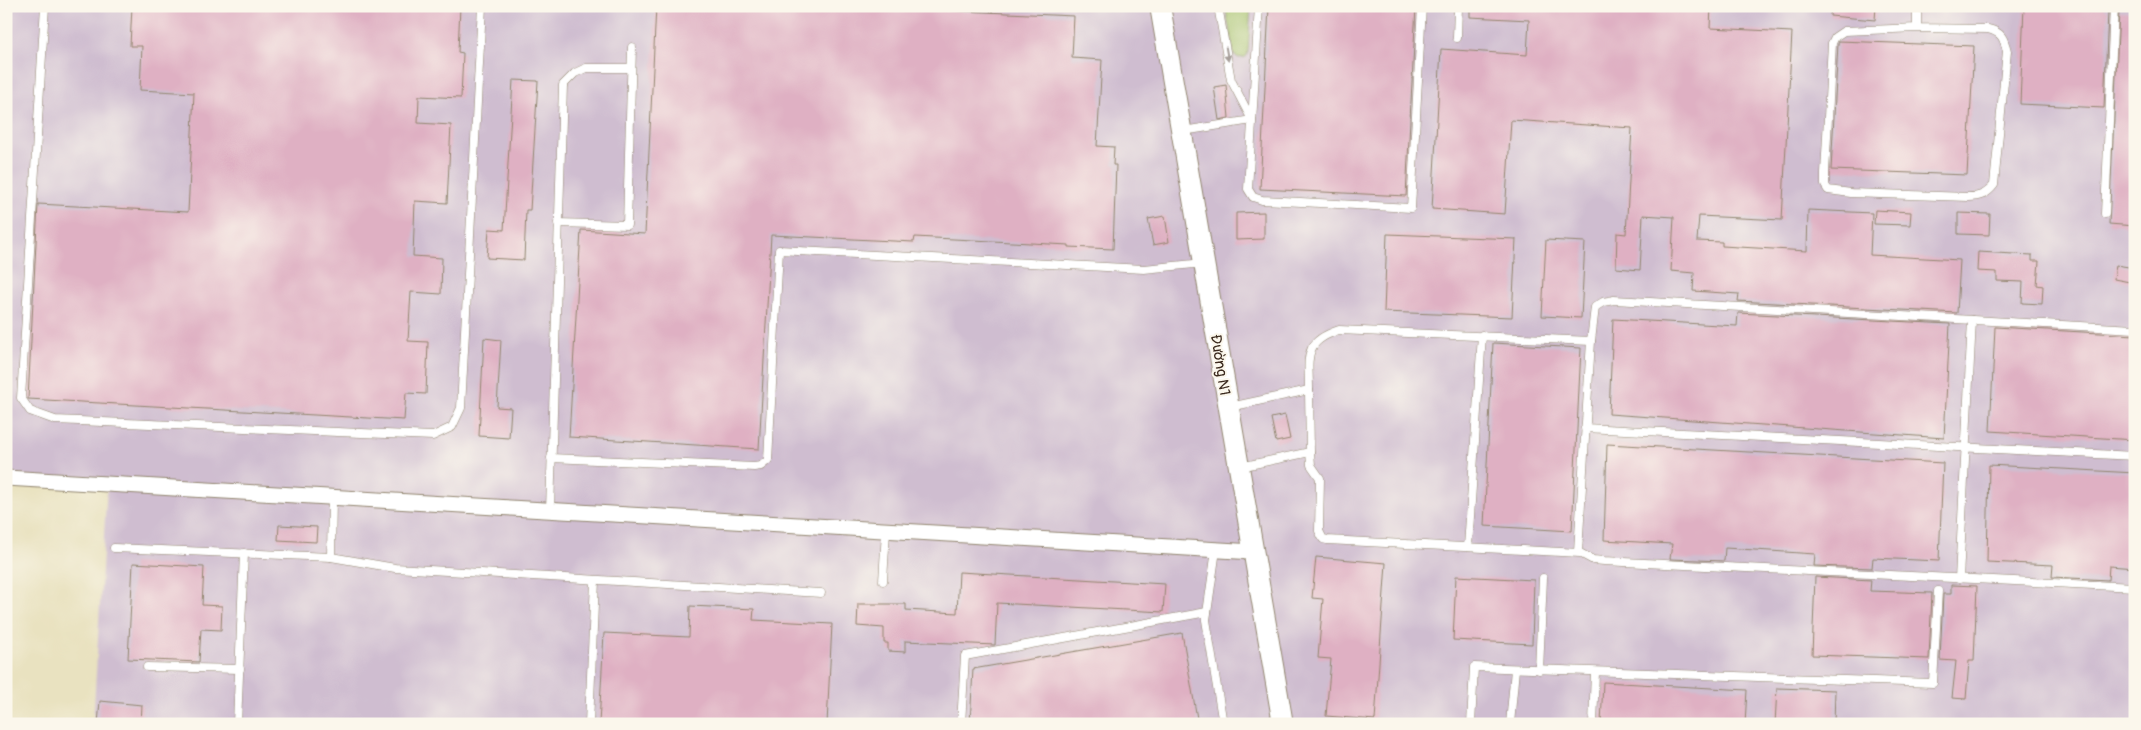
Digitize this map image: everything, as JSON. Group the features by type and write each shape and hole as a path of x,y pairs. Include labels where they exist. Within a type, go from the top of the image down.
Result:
{"street":[{"name":"Đường N1","path":"1160,6 1227,407 1283,724"},
{"path":"6,478 1254,552"}],"lane":[{"path":"45,6 21,398 30,410 55,420 434,436 452,427 461,408 482,6"},
{"path":"1218,6 1231,80 1252,120"},
{"path":"1259,6 1248,190 1253,197 1262,200 1411,208 1422,6"},
{"path":"1457,38 1458,6"},
{"path":"1917,6 1918,28"},
{"path":"2105,214 2114,6"},
{"path":"1918,28 1988,29 1997,31 2004,39 2007,51 1994,184 1989,192 1979,197 1851,193 1828,190 1825,185 1825,173 1832,43 1835,37 1844,31 1918,28"},
{"path":"558,223 627,225 632,47"},
{"path":"550,510 563,85 575,73 586,68 631,68"},
{"path":"1181,131 1252,120"},
{"path":"551,458 754,468 761,466 768,460 779,250 1144,269 1204,263"},
{"path":"1578,552 1591,341 1595,306 1603,302 1614,300 2135,329"},
{"path":"1959,579 1972,320"},
{"path":"1591,341 1348,329 1331,332 1312,346 1309,353 1310,452 1311,465 1320,478 1319,531 1323,539 1578,552 1594,560 1604,561 2135,587"},
{"path":"1468,547 1482,336"},
{"path":"1227,407 1310,390"},
{"path":"1585,428 1965,449 2135,456"},
{"path":"1239,467 1310,452"},
{"path":"331,557 332,498"},
{"path":"883,581 886,531"},
{"path":"114,548 331,557 395,568 821,593"},
{"path":"1216,550 1206,620 1223,724"},
{"path":"237,724 244,554"},
{"path":"1539,670 1543,578"},
{"path":"589,724 595,580"},
{"path":"1471,724 1474,667 1934,683 1938,591"},
{"path":"961,724 965,656 1207,612"},
{"path":"148,667 240,669"},
{"path":"1510,724 1514,669"},
{"path":"1593,724 1595,672"}],"shaded area":[{"path":"6,6 2135,6 2135,724 93,724 107,484 6,478"}],"green space":[{"path":"1225,6 1251,6 1248,52 1246,57 1239,58 1234,55"}],"building":[{"path":"132,6 460,6 458,52 463,53 461,98 419,96 418,123 451,125 447,203 415,201 413,256 442,258 441,294 411,292 408,341 428,342 426,394 406,393 404,420 28,399 38,204 188,212 194,93 140,90 142,46 130,46"},
{"path":"656,6 850,6 1074,16 1072,58 1102,60 1097,146 1114,147 1113,165 1116,165 1113,249 915,237 914,242 771,235 759,449 569,437 581,230 645,234"},
{"path":"1269,6 1416,6 1406,196 1260,189"},
{"path":"1470,6 1587,6 1639,10 1639,6 1711,6 1710,28 1792,32 1782,220 1699,216 1697,241 1722,242 1722,246 1807,251 1808,210 1872,213 1870,255 1960,260 1957,313 1738,301 1739,294 1693,291 1694,273 1671,271 1674,217 1643,215 1640,270 1616,268 1617,233 1626,234 1632,128 1511,120 1505,214 1432,209 1441,49 1527,55 1529,20 1470,17"},
{"path":"1831,6 1876,6 1875,20 1830,16"},
{"path":"2024,6 2104,6 2104,10 2108,11 2104,108 2020,104"},
{"path":"2119,11 2135,12 2135,226 2109,224"},
{"path":"1839,41 1974,46 1967,175 1831,170"},
{"path":"513,80 538,81 530,210 526,210 524,260 487,258 489,229 504,230"},
{"path":"1226,85 1229,118 1219,120 1214,87"},
{"path":"1875,210 1911,212 1910,225 1874,224"},
{"path":"1264,212 1264,239 1236,240 1236,213"},
{"path":"1958,213 1990,214 1989,235 1958,234"},
{"path":"1165,216 1169,242 1153,245 1148,219"},
{"path":"1387,234 1516,239 1512,317 1384,312"},
{"path":"1546,240 1585,242 1581,318 1542,316"},
{"path":"1978,252 2032,255 2032,261 2039,261 2037,285 2043,286 2042,304 2022,303 2023,282 1997,281 1997,272 1977,271"},
{"path":"2116,265 2135,268 2135,283 2114,279"},
{"path":"1738,313 1950,324 1944,438 1609,414 1613,319 1737,326"},
{"path":"1995,327 2135,335 2135,440 1990,431"},
{"path":"484,338 501,340 497,407 511,408 509,438 479,436"},
{"path":"1493,343 1581,348 1572,531 1484,526"},
{"path":"1285,415 1290,439 1276,442 1271,418"},
{"path":"1607,444 1943,463 1939,561 1873,558 1872,568 1814,566 1815,554 1725,548 1724,561 1670,559 1672,544 1604,540"},
{"path":"1989,465 2135,473 2135,568 2109,566 2108,580 2052,577 2053,565 1987,562"},
{"path":"279,525 317,527 316,542 278,540"},
{"path":"1316,557 1386,563 1375,720 1326,716 1331,659 1318,658 1323,599 1312,598"},
{"path":"133,563 204,567 202,605 222,606 221,630 201,629 199,662 128,659"},
{"path":"959,572 1165,584 1163,612 997,603 995,645 905,641 905,652 888,651 888,643 884,643 884,628 857,626 858,604 906,604 906,610 957,613"},
{"path":"1456,576 1534,580 1532,644 1453,640"},
{"path":"1815,577 1871,580 1870,591 1932,593 1929,659 1812,655"},
{"path":"1951,585 1977,586 1974,661 1969,661 1966,699 1952,698 1956,661 1940,660 1943,594 1951,594"},
{"path":"690,606 754,609 753,620 832,624 827,724 599,724 604,633 689,637"},
{"path":"1182,633 1198,724 970,724 973,669"},
{"path":"1603,682 1747,690 1745,724 1601,724"},
{"path":"1777,688 1835,690 1834,724 1775,724"},
{"path":"100,701 142,705 141,724 98,724"}]}
